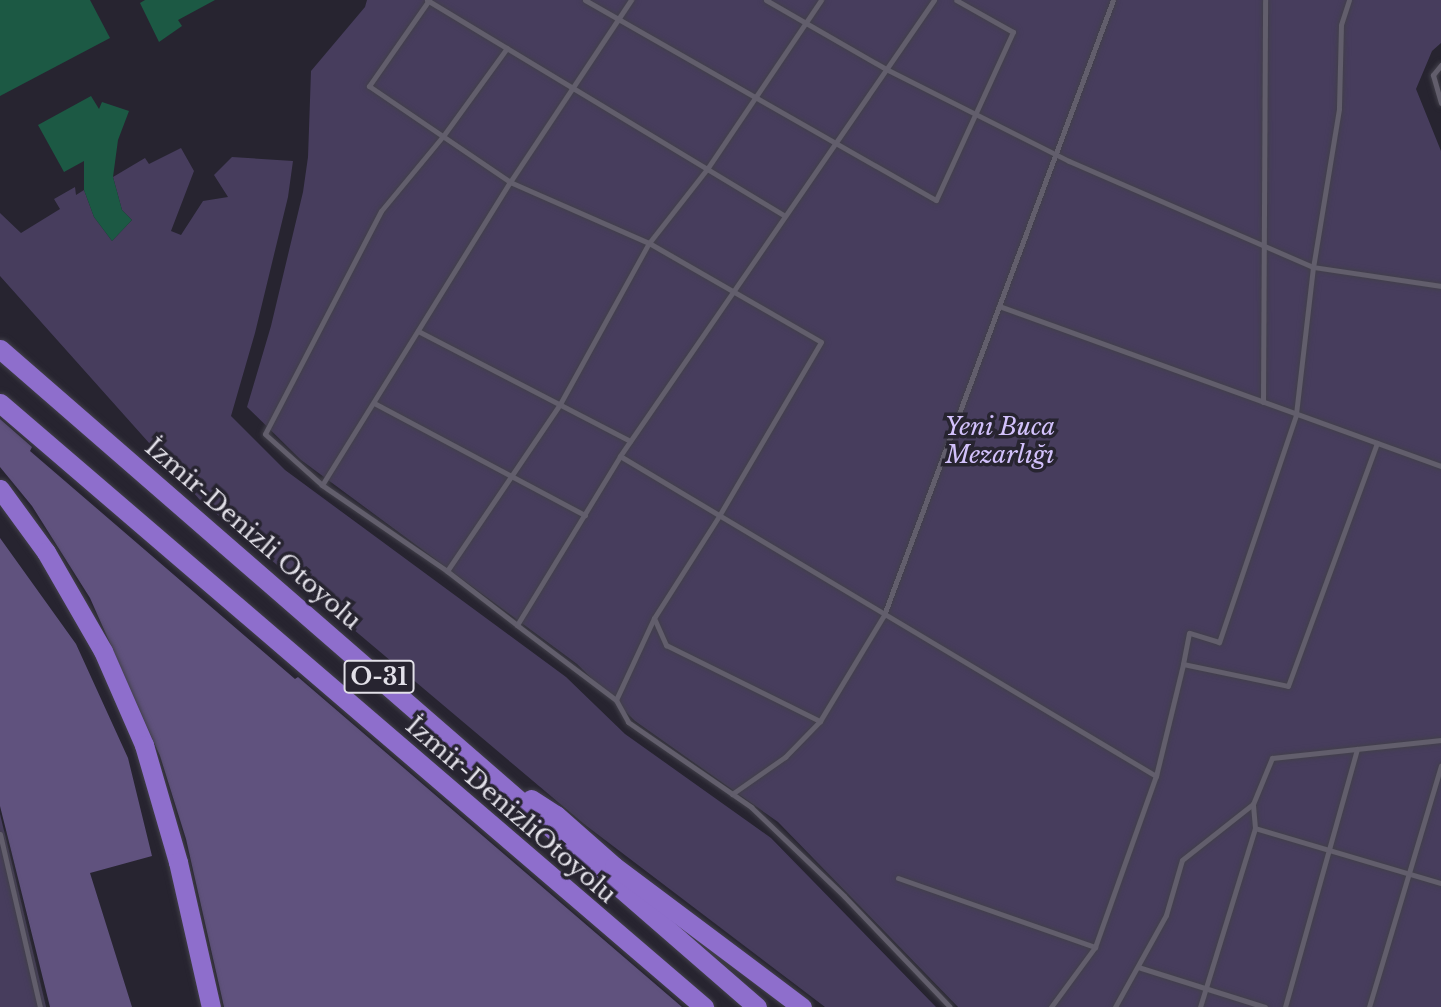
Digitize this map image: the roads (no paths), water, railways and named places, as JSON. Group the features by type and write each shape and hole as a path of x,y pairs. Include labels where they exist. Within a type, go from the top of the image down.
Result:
{"highway":[{"name":"İzmir-Denizli Otoyolu","path":"0,349 757,1007"},
{"name":"İzmir-DenizliOtoyolu","path":"0,403 704,1007"},
{"path":"0,489 46,552 103,651 144,745 178,862 211,1007"},
{"path":"469,758 556,815 614,866 802,1007"}],"lane":[{"path":"615,700 654,618 719,516 821,342 649,243 510,181 369,86 429,0 785,216"},
{"path":"585,0 936,200 1013,32 956,0"},
{"path":"322,485 510,181 631,0"},
{"path":"766,0 887,69 1056,155 1263,246 1313,267 1441,286"},
{"path":"447,571 560,404 649,243 707,169 821,0"},
{"path":"517,625 630,440 934,0"},
{"path":"732,794 785,757 820,722 884,615 1113,0"},
{"path":"1263,402 1265,0"},
{"path":"1051,1007 1095,947 1156,776 1189,633 1219,642 1296,415 1313,267 1339,109 1341,25 1349,0"},
{"path":"507,48 443,136 381,211 265,434 322,485 447,571 615,700 628,722 751,807 844,896 950,1007"},
{"path":"1441,65 1433,75 1441,103"},
{"path":"999,306 1441,466"},
{"path":"418,331 630,440"},
{"path":"374,402 585,515"},
{"path":"1182,664 1288,686 1377,443"},
{"path":"620,456 1156,776"},
{"path":"654,618 666,645 820,722"},
{"path":"1200,1007 1255,828 1253,804 1272,758 1441,740"},
{"path":"1284,1007 1357,749"},
{"path":"1369,1007 1441,766"},
{"path":"1115,1007 1166,915 1182,860 1253,804"},
{"path":"1255,828 1441,883"},
{"path":"0,834 40,1007"},
{"path":"898,878 1095,947"},
{"path":"1139,967 1265,1007"}],"park label":[{"name":"Yeni Buca Mezarlığı","path":"1000,441"}]}
